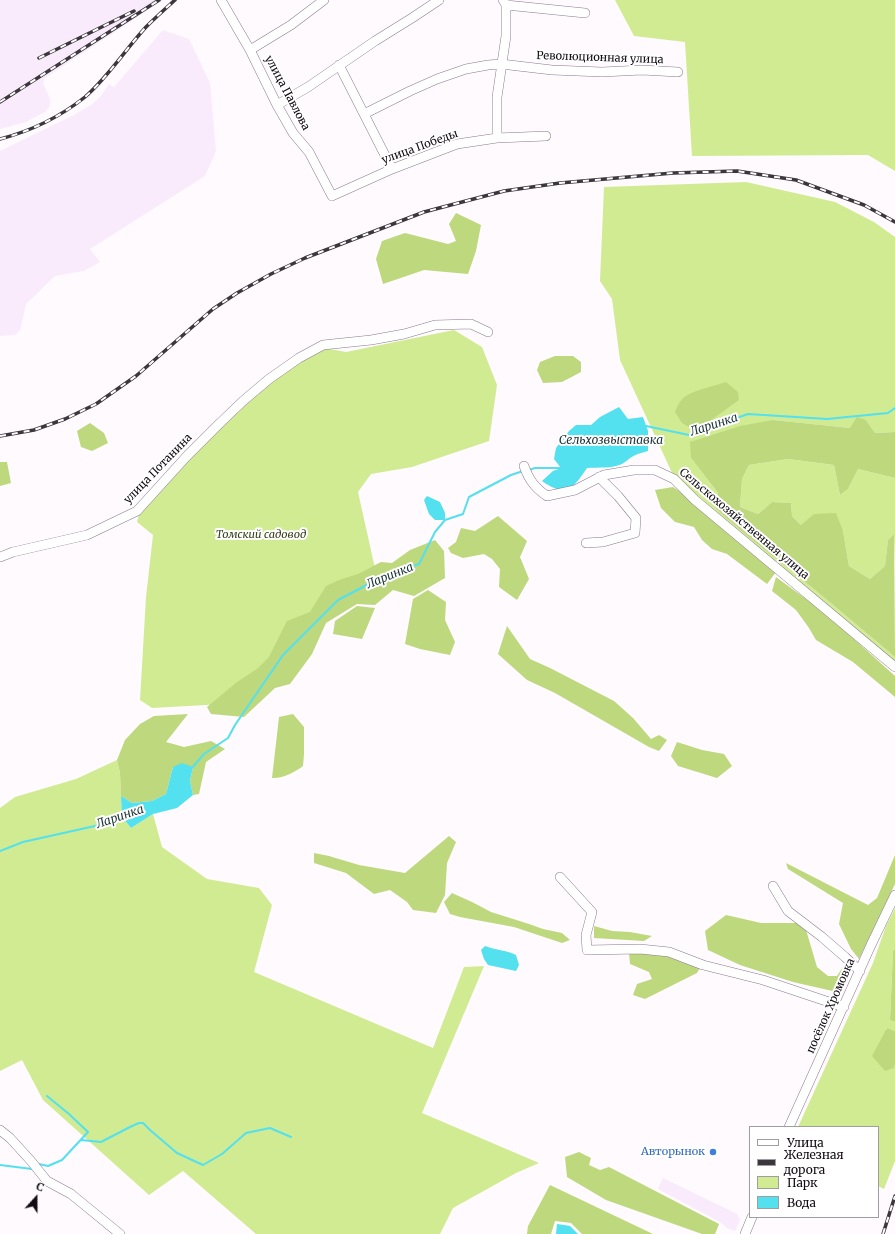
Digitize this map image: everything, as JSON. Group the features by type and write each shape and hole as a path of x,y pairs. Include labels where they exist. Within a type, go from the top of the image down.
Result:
{"street":[{"name":"улица Павлова","path":"221,0 250,50 277,105 293,133 309,152 332,196"},
{"path":"250,50 291,25 324,0"},
{"path":"277,105 308,87 374,41 439,0"},
{"path":"497,138 497,97 506,36 505,2 585,14"},
{"name":"Революционная улица","path":"364,114 410,91 445,76 466,69 488,65 501,64 552,70 602,72 642,70 678,72"},
{"path":"339,65 392,169"},
{"name":"улица Победы","path":"332,196 392,169 457,144 497,138 546,136"},
{"name":"улица Потанина","path":"0,557 13,552 87,535 137,512 186,457 220,423 269,379 299,358 323,345 371,340 404,334 435,325 471,324 488,332"},
{"name":"Сельскохозяйственная улица","path":"526,471 538,490 547,496 575,490 604,475 634,470 656,470 674,479 695,500 895,667"},
{"path":"586,543 604,542 635,533 636,518 618,496 599,478"},
{"path":"560,877 592,912 586,935 587,950 640,949 669,952 703,965 763,980 844,1007"},
{"path":"773,886 788,912 822,937 860,971"},
{"name":"посёлок Хромовка","path":"789,1126 895,895"},
{"path":"0,1130 10,1138 32,1161 47,1181 71,1194 120,1234"},
{"path":"745,1234 752,1218"}],"shaded area":[{"path":"0,0 163,0 45,78 43,83 50,99 50,106 45,112 26,122 0,129"},
{"path":"163,30 189,39 210,83 216,151 205,176 90,249 100,262 84,271 55,276 26,304 20,330 15,335 0,336 0,151 72,116 91,105 101,96 109,84 114,87"},
{"name":"Авторынок","path":"663,1178 737,1214 740,1220 735,1231 658,1189"}],"green space":[{"path":"615,0 895,0 895,171 868,155 692,156 685,42 634,36"},
{"path":"746,182 835,202 874,222 895,237 895,432 875,433 866,420 850,428 773,420 691,458 718,493 715,508 895,657 895,663 673,475 620,360 612,299 600,281 604,187"},
{"path":"456,213 481,225 476,251 468,274 424,270 383,284 376,259 382,241 405,233 448,244 456,241 449,224"},
{"name":"Томский садовод","path":"454,330 482,347 497,385 489,441 412,467 371,474 358,492 376,573 224,704 152,708 140,700 146,597 153,535 137,522 140,510 216,430 278,376 324,348 346,352"},
{"path":"555,356 573,356 581,362 581,372 562,382 543,383 537,370 540,362"},
{"path":"726,382 738,392 739,400 696,431 682,423 675,412 679,403 684,397 694,392"},
{"path":"857,417 866,420 875,433 895,432 895,478 858,469 848,489 840,495 834,465 788,459 749,465 742,479 740,507 758,514 772,502 791,503 792,516 801,525 814,514 836,513 843,531 849,566 870,579 885,566 888,540 894,534 895,657 715,508 718,493 691,458 690,442 740,426 773,420 850,428"},
{"path":"90,423 104,433 108,443 92,451 81,447 77,431"},
{"path":"788,459 834,465 840,495 848,489 858,469 895,478 895,562 894,534 888,540 885,566 870,579 849,566 843,531 801,525 792,516 791,503 772,502 758,514 740,507 742,479 749,465"},
{"path":"0,462 7,462 11,483 0,486"},
{"path":"673,487 776,572 767,584 727,554 712,549 702,540 694,527 675,522 661,508 655,490"},
{"path":"498,516 527,541 520,557 529,579 517,600 499,587 500,569 492,559 484,554 463,558 451,553 448,548 456,542 461,528 475,531"},
{"path":"435,540 444,551 445,578 414,596 393,590 375,605 357,604 326,623 312,654 290,684 275,688 244,717 211,714 207,707 237,682 257,669 269,657 287,621 310,612 326,586 358,574 381,562 392,563 410,550"},
{"path":"776,577 825,613 895,676 895,697 853,662 816,640 796,610 772,591"},
{"path":"428,590 446,602 445,620 455,642 450,655 420,649 405,644 413,599"},
{"path":"357,606 375,608 362,639 333,634 335,621"},
{"path":"507,626 530,659 614,701 633,718 651,739 659,735 667,740 659,751 649,747 555,693 527,680 498,654"},
{"path":"188,714 166,742 184,747 211,741 225,749 206,762 199,794 193,795 190,781 193,767 173,767 166,794 152,801 132,803 121,796 120,773 117,760 125,740 140,724 154,716"},
{"path":"293,714 304,727 303,766 288,775 272,778 279,717"},
{"path":"677,742 702,750 724,754 732,766 717,778 678,766 671,756"},
{"path":"117,760 120,773 122,817 131,828 153,814 162,847 207,879 259,888 272,905 254,972 433,1048 464,967 484,966 422,1113 539,1163 516,1173 453,1208 440,1234 256,1234 183,1171 149,1195 43,1100 22,1060 0,1071 0,808 15,797 76,779"},
{"path":"449,836 456,842 447,863 445,895 436,913 413,910 407,902 390,890 374,894 346,873 314,863 314,853 359,865 405,873"},
{"path":"895,855 895,884 859,959 851,949 839,924 843,903 788,869 786,863 868,905 877,898"},
{"path":"452,893 491,912 543,929 562,933 570,940 562,943 514,927 450,914 444,902"},
{"path":"895,908 895,949 893,951 890,1020 895,1022 895,1031 886,1028 894,1068 895,1065 895,1161 884,1189 879,1186 879,1126 798,1126 873,963 886,926"},
{"path":"726,915 761,923 804,923 817,967 828,976 837,976 845,964 850,970 837,992 793,982 740,965 708,950 705,931"},
{"path":"594,926 612,931 630,932 652,936 644,941 594,938"},
{"path":"895,949 895,1022 890,1020 893,951"},
{"path":"629,953 676,956 700,968 697,973 645,999 633,995 637,984 652,979 649,972 630,964"},
{"path":"887,1028 895,1031 895,1065 894,1068 885,1071 872,1056"},
{"path":"579,1152 591,1158 589,1165 600,1170 609,1167 719,1224 715,1234 702,1234 606,1200 567,1177 565,1157"},
{"path":"550,1185 653,1234 582,1234 571,1223 555,1221 551,1234 527,1234 528,1226"}],"water":[{"name":"Сельхозвыставка","path":"619,407 628,419 643,417 648,431 648,451 630,458 618,466 587,468 573,486 568,489 557,489 542,481 553,471 561,468 554,459 556,448 569,431 576,425 591,425 600,417"},
{"path":"427,496 440,502 445,513 445,520 435,520 429,514 424,500"},
{"path":"182,763 193,767 190,781 193,795 177,808 153,814 131,828 122,817 121,796 132,803 152,801 166,794 173,767"},
{"path":"485,946 516,955 519,965 516,971 488,965 481,950"},
{"path":"557,1224 570,1226 578,1234 556,1234"}],"waterway":[{"name":"Ларинка","path":"643,428 646,426 689,435 748,414 827,419 888,413 895,408"},
{"name":"Ларинка","path":"529,470 535,468 562,468"},
{"name":"Ларинка","path":"191,769 204,754 228,738 235,725 283,655 338,600 384,576 419,564 435,532 445,520 463,514 469,497 511,475 523,471"},
{"name":"Ларинка","path":"0,851 23,842 104,824 125,816"},
{"path":"39,1164 48,1166 62,1160 88,1132 47,1096"},
{"path":"81,1140 101,1142 130,1127 143,1123 177,1153 203,1165 222,1154 246,1133 270,1128 291,1137"},
{"path":"0,1165 32,1169"}],"railway":[{"path":"0,102 159,0"},
{"path":"0,139 23,132 45,122 66,111 85,97 109,72 146,27 175,0"},
{"path":"39,58 134,11"},
{"path":"0,436 34,430 65,419 96,404 136,376 213,309 237,293 271,274 305,258 424,212 504,191 560,183 673,173 737,171 796,180 864,205 895,222"},
{"path":"883,1234 895,1196"}],"place":[{"name":"Авторынок","path":"713,1152"}]}
